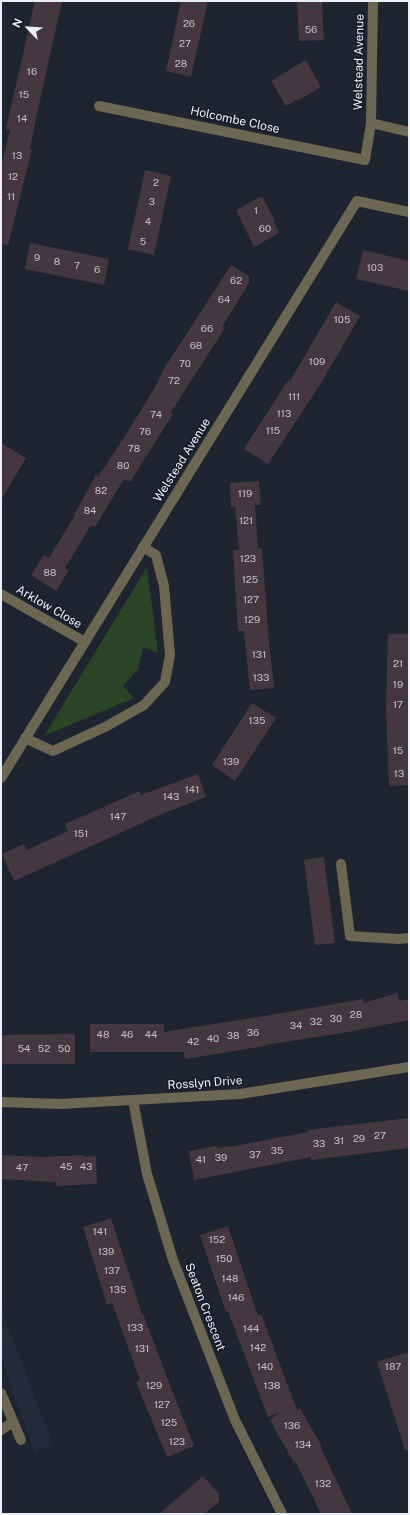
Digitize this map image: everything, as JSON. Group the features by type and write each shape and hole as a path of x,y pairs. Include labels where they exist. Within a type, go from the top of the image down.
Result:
{"street":[{"name":"Welstead Avenue","path":"365,160 372,123 373,1"},
{"name":"Holcombe Close","path":"99,106 365,160"},
{"name":"Welstead Avenue","path":"372,123 409,132"},
{"name":"Welstead Avenue","path":"1,778 356,201 409,212"},
{"path":"25,738 53,751 107,726 144,705 165,682 170,656 164,586 156,555 143,547"},
{"name":"Arklow Close","path":"1,594 85,642"},
{"path":"341,864 350,936 399,939 409,938"},
{"name":"Rosslyn Drive","path":"1,1102 60,1104 240,1094 409,1067"},
{"name":"Seaton Crescent","path":"133,1100 147,1174 173,1260 235,1420 282,1514"},
{"path":"1,1393 21,1440"},
{"path":"1,1430 13,1422"}],"shaded area":[{"path":"1,1307 53,1445 35,1452 1,1359"}],"green space":[{"path":"147,567 158,653 143,647 138,669 123,686 134,698 44,736"}],"building":[{"path":"35,1 62,1 38,109 30,149 32,150 8,245 1,244 1,166 10,130 6,129"},
{"path":"181,1 208,1 191,77 166,71"},
{"path":"297,1 322,1 324,40 299,41"},
{"path":"306,60 321,87 286,106 271,81"},
{"path":"145,170 171,176 154,255 128,249"},
{"path":"262,196 275,221 274,222 279,233 254,247 236,210"},
{"path":"30,243 109,259 104,285 25,269"},
{"path":"363,250 409,261 409,291 356,279"},
{"path":"231,265 249,276 249,283 222,327 225,328 171,412 173,414 130,482 124,479 95,527 91,525 65,568 69,570 56,591 31,575 44,555 49,558 75,515 96,475 98,477 127,433 158,382 167,364"},
{"path":"336,302 360,316 323,380 268,464 244,449 288,380 290,381"},
{"path":"1,443 26,458 1,500"},
{"path":"259,481 261,505 255,505 258,549 262,548 274,688 250,690 244,631 238,631 233,550 239,550 235,507 231,507 230,483"},
{"path":"388,634 409,634 409,785 389,786 386,709"},
{"path":"252,703 276,718 235,781 212,765"},
{"path":"198,774 206,797 164,813 14,881 2,854 24,844 27,850 68,831 65,824 140,791 141,795"},
{"path":"324,857 335,943 315,945 304,860"},
{"path":"397,993 399,1001 409,999 409,1020 348,1032 185,1059 184,1052 90,1052 90,1024 164,1024 164,1032 363,999 364,1003"},
{"path":"75,1034 75,1064 1,1064 1,1035"},
{"path":"409,1118 409,1148 311,1160 311,1157 194,1180 189,1151 217,1146 217,1148 230,1147 308,1132 307,1130"},
{"path":"1,1155 43,1157 84,1155 84,1157 96,1156 97,1184 56,1186 56,1182 1,1179"},
{"path":"111,1218 142,1314 194,1446 167,1457 136,1382 140,1380 112,1303 107,1305 83,1227"},
{"path":"228,1226 258,1316 261,1314 297,1410 300,1408 322,1447 321,1448 352,1514 321,1514 296,1462 294,1463 270,1420 278,1413 268,1417 228,1311 226,1312 200,1235"},
{"path":"409,1352 409,1450 405,1450 377,1362"},
{"path":"203,1476 219,1494 219,1502 204,1514 159,1514"}]}
